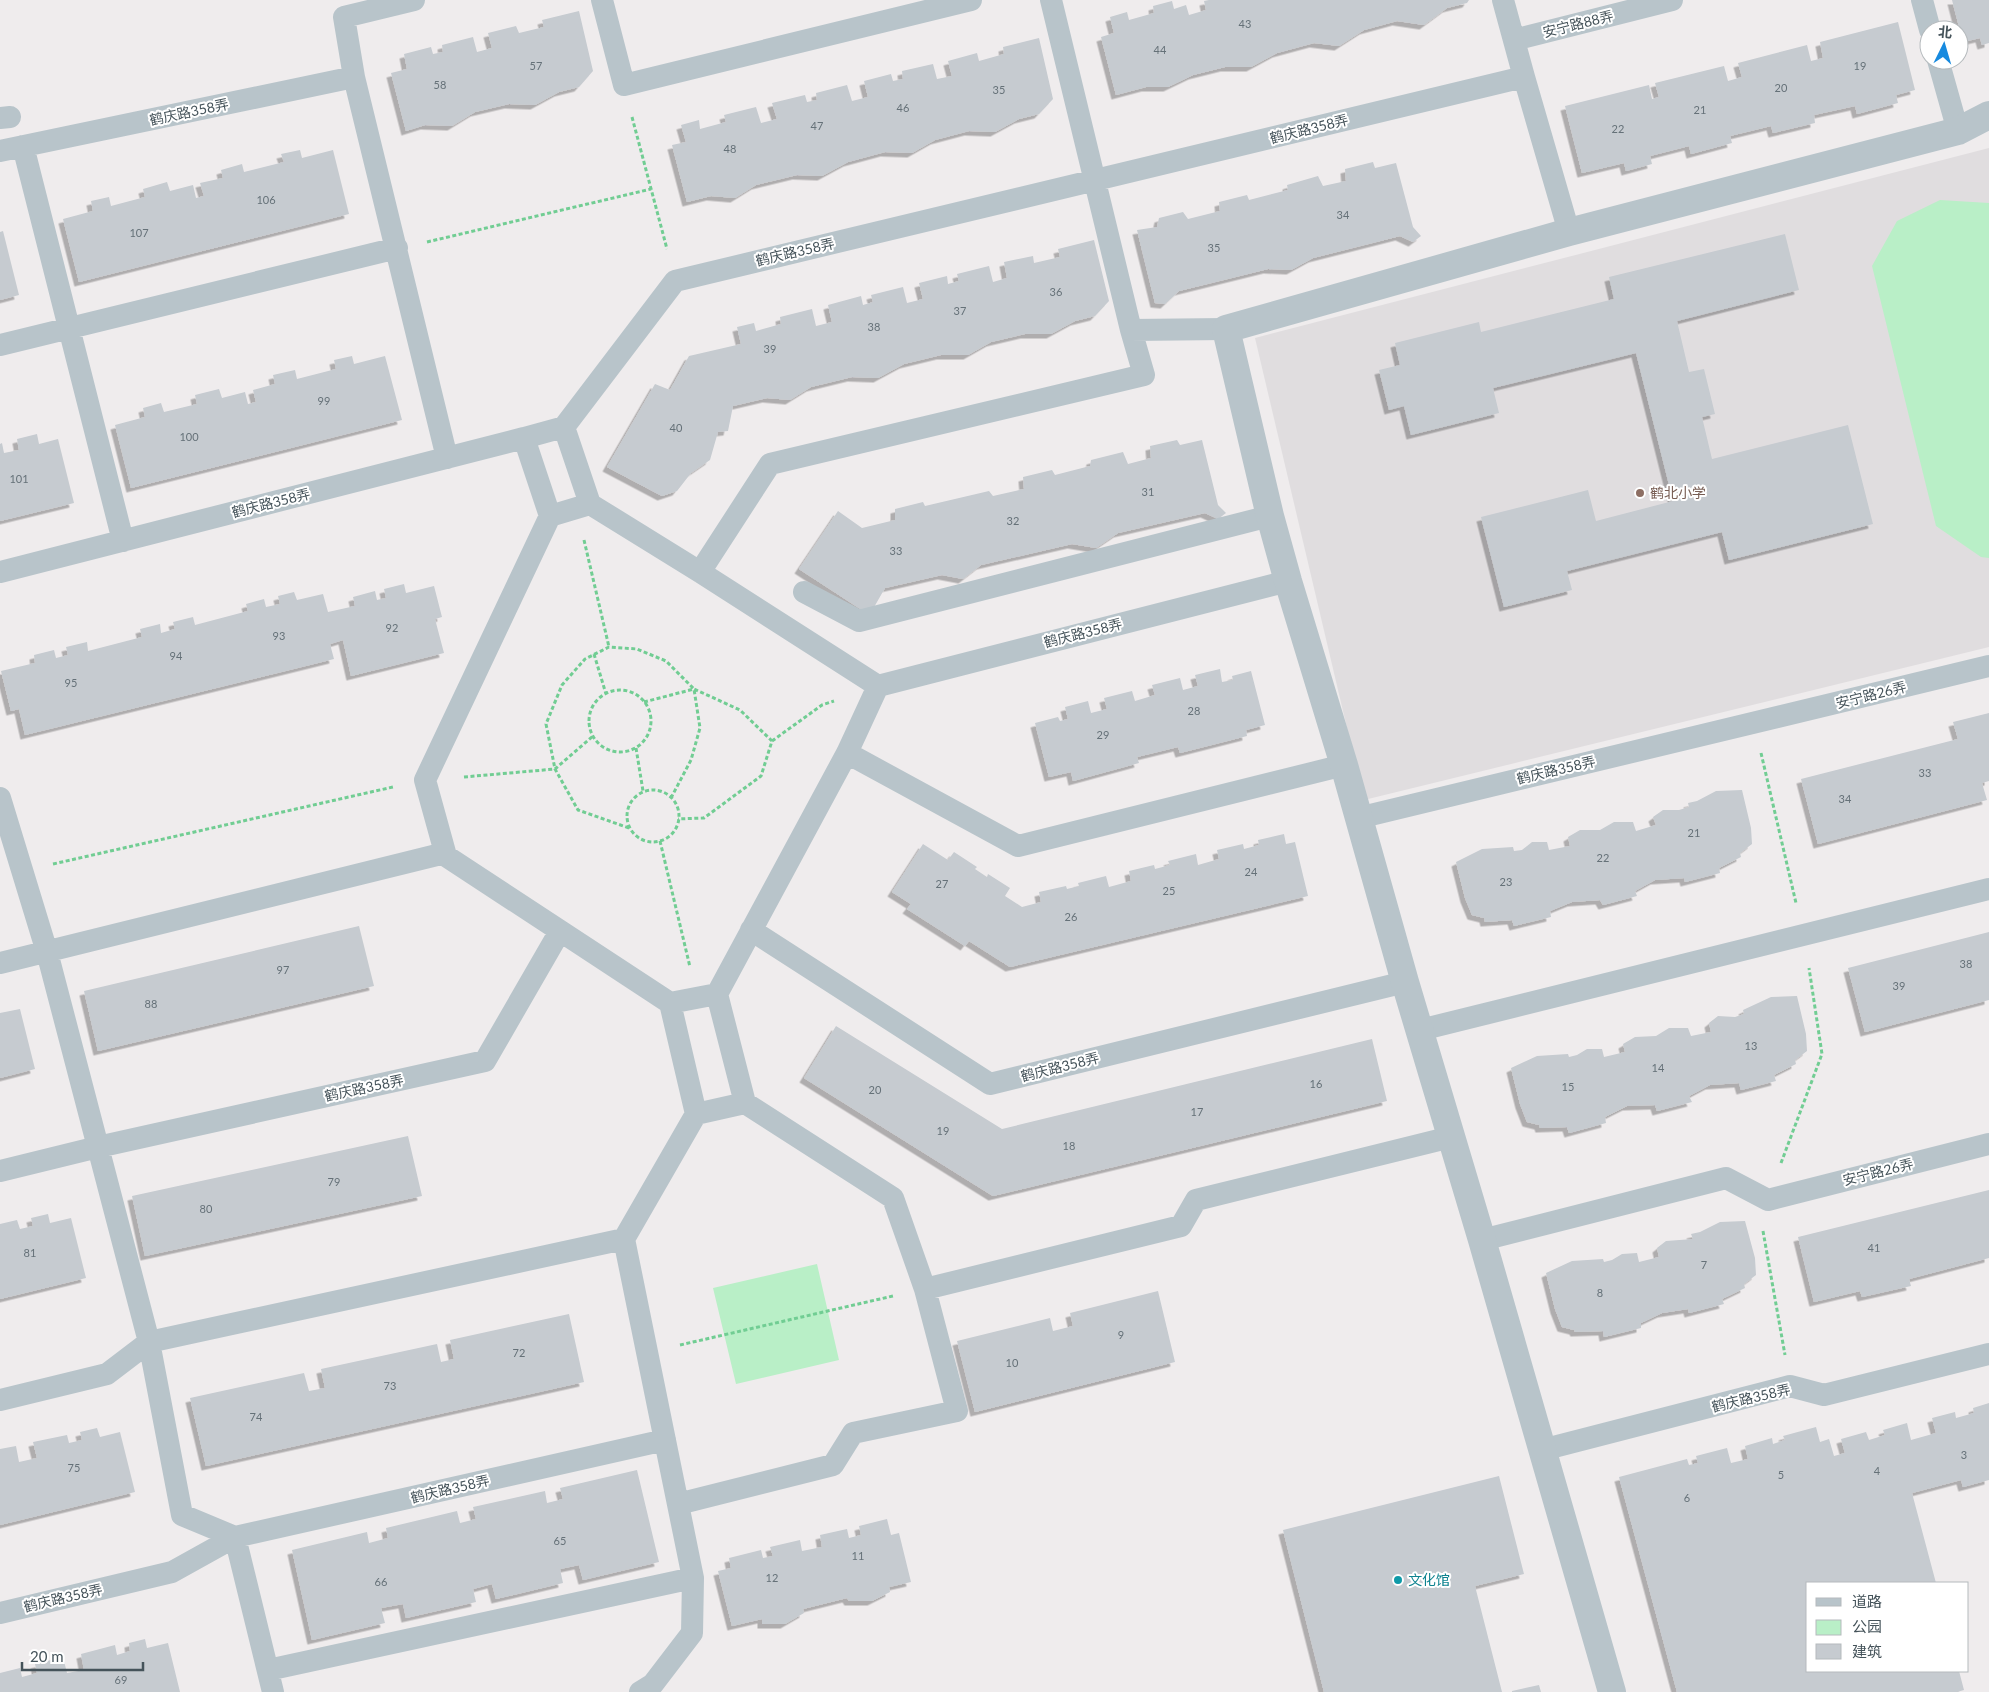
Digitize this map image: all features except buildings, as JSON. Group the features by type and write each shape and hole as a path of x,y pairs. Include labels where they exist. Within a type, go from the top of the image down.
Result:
{"street":[{"path":"1612,1692 1482,1240 1405,982 1344,765 1288,581 1270,516 1226,329 1569,232 1958,131 1989,115"}],"lane":[{"path":"414,0 344,16 354,77 447,458"},
{"path":"602,0 624,85 970,0"},
{"path":"700,572 770,464 1144,375 1131,330 1050,0"},
{"path":"1504,0 1569,232"},
{"name":"安宁路88弄","path":"1514,40 1672,0"},
{"path":"1922,0 1927,20"},
{"path":"1941,70 1958,131"},
{"name":"鹤庆路358弄","path":"675,281 1524,76"},
{"name":"鹤庆路358弄","path":"0,151 354,77"},
{"path":"23,146 123,541"},
{"path":"0,345 397,248"},
{"path":"583,506 564,427 675,281"},
{"path":"1131,330 1226,329"},
{"name":"鹤庆路358弄","path":"0,572 564,427"},
{"path":"524,438 550,516 426,780 446,856 670,1003 696,1114 624,1239 693,1578 692,1633 653,1684 640,1692"},
{"path":"550,516 583,506 700,572 878,686 847,753 751,930 707,996 670,1003"},
{"path":"804,592 859,622 1270,516"},
{"name":"鹤庆路358弄","path":"878,686 1288,581"},
{"name":"安宁路26弄","path":"1753,723 1989,666"},
{"name":"鹤庆路358弄","path":"1358,818 1753,723"},
{"path":"847,753 1018,846 1344,765"},
{"path":"0,798 47,952 148,1342 182,1515 236,1537 273,1692"},
{"path":"0,963 445,853"},
{"path":"1420,1030 1989,889"},
{"name":"鹤庆路358弄","path":"751,930 990,1084 1405,982"},
{"name":"鹤庆路358弄","path":"0,1171 98,1146 484,1061 560,931"},
{"path":"678,1504 833,1465 854,1433 956,1410 925,1289 893,1198 745,1103 707,996"},
{"path":"696,1114 745,1103"},
{"path":"925,1289 1181,1226 1196,1200 1451,1137"},
{"name":"安宁路26弄","path":"1482,1240 1726,1178 1768,1200 1989,1144"},
{"path":"0,1400 107,1374 148,1342 624,1239"},
{"name":"鹤庆路358弄","path":"1542,1450 1790,1386 1824,1395 1989,1354"},
{"name":"鹤庆路358弄","path":"0,1612 172,1572 236,1537 665,1440"},
{"path":"268,1670 693,1578"}],"path":[{"path":"624,85 675,281"},
{"path":"397,248 652,189"},
{"path":"583,506 609,647"},
{"path":"629,828 626,820 630,802 643,792 658,790 666,793 676,804 678,819 672,832 660,841 642,839 629,828 578,810 555,769 546,724 562,685 585,659 609,647 637,649 666,661 694,689 740,710 772,741"},
{"path":"594,654 606,694"},
{"path":"678,819 704,818 761,776 772,741 822,705 878,686"},
{"path":"644,702 694,689"},
{"path":"671,798 691,760 700,728 694,689"},
{"path":"626,691 636,695 644,702 649,711 651,721 649,732 644,741 636,748 626,752 606,749 593,736 589,726 593,707 598,699 606,694 626,691"},
{"path":"1753,723 1804,935"},
{"path":"23,871 426,780 555,769 593,736"},
{"path":"636,748 643,792"},
{"path":"660,841 707,996"},
{"path":"647,1352 925,1289"}],"shaded area":[{"name":"鹤北小学","path":"1989,148 1989,647 1364,800 1255,338"}],"green space":[{"path":"1940,200 1989,203 1989,558 1981,557 1936,526 1872,266 1897,221"},
{"path":"817,1264 839,1360 736,1384 713,1288"}],"place":[{"name":"鹤北小学","path":"1640,493"},
{"name":"文化馆","path":"1398,1580"}]}
